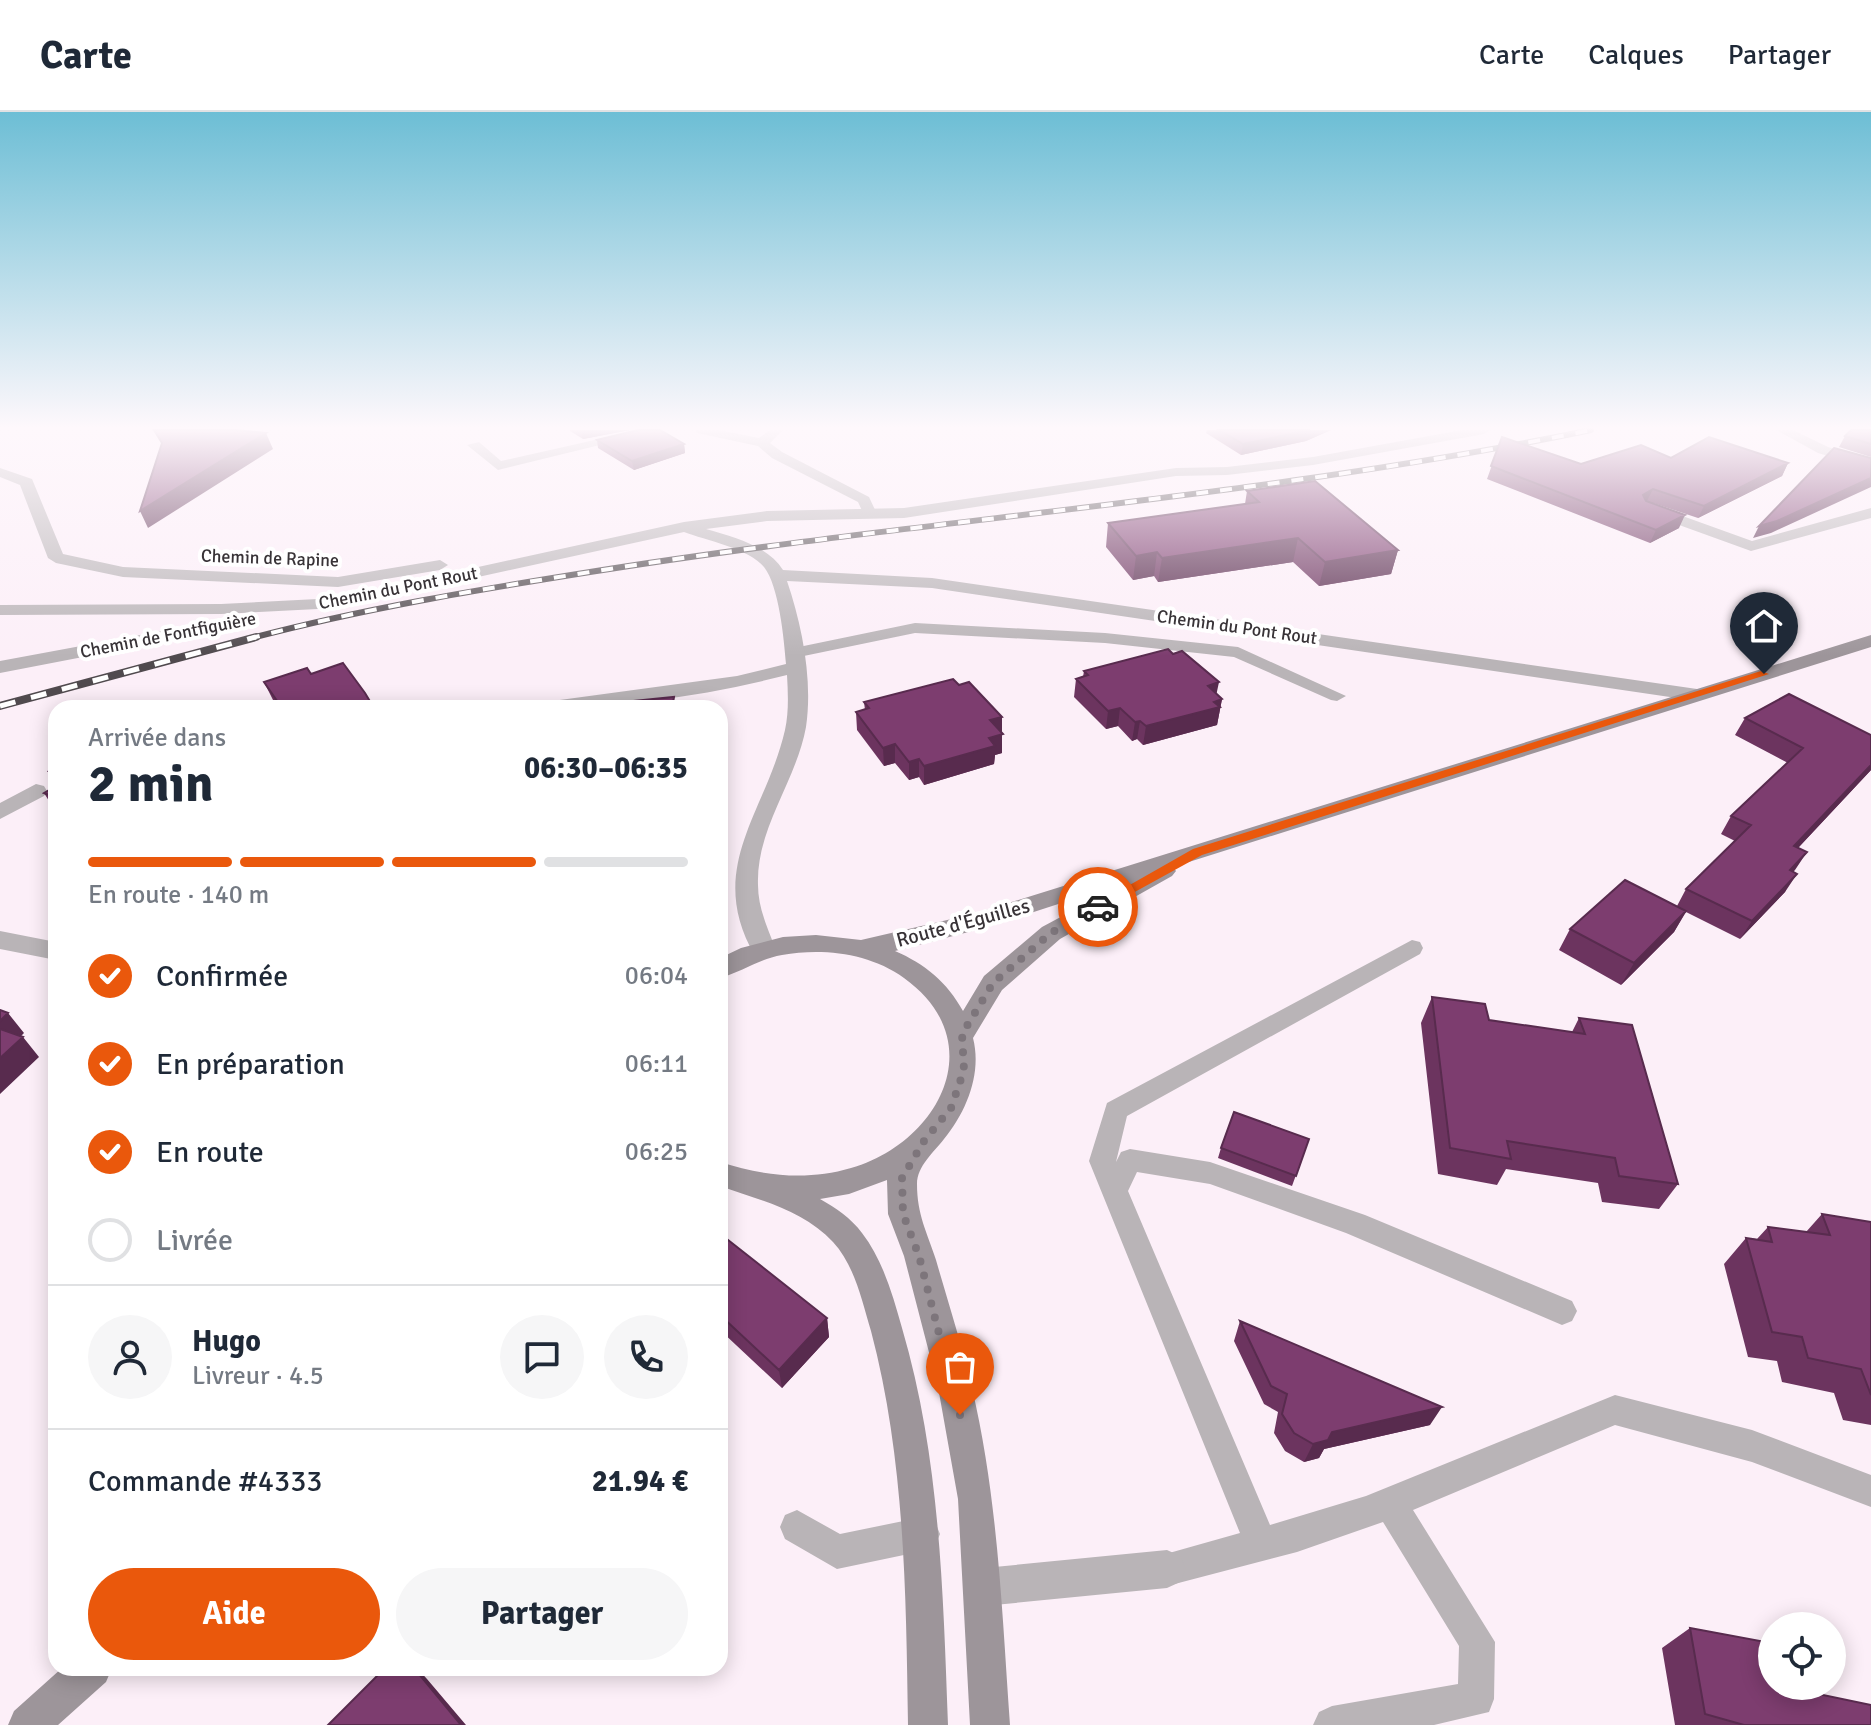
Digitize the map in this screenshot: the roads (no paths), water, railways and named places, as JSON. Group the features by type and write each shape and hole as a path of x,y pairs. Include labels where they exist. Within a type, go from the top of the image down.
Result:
{"street":[{"name":"Chemin de Rapine","path":"36,505 56,558 123,572 338,582 661,519 684,527"},
{"path":"684,527 767,516 904,513 955,505"},
{"path":"1649,509 1751,546 1871,513"},
{"path":"684,527 768,560 776,575 791,624 796,726 783,769 762,809 746,854 749,920 764,950"},
{"name":"Chemin du Pont Rout","path":"0,610 221,609 337,603 684,527"},
{"name":"Chemin du Pont Rout","path":"776,575 932,583 1697,695"},
{"name":"Chemin de Fontfiguière","path":"0,667 337,603"},
{"name":"Route d'Éguilles","path":"865,948 943,931 1133,869 1198,852 1871,641"},
{"path":"604,700 738,682 794,660"},
{"path":"0,812 36,791"},
{"name":"Route d'Éguilles","path":"962,1034 993,983 1051,933 1198,852"},
{"path":"0,940 48,949"},
{"path":"728,966 764,950 798,944 832,943 865,948 899,961 928,980 949,1005 962,1034 964,1070 951,1108 924,1141 902,1178 903,1214 919,1256 955,1387 976,1499 984,1587 990,1725"},
{"path":"728,1181 766,1188 801,1189 848,1182 889,1166 924,1141"},
{"path":"766,1188 824,1215 845,1235 866,1266 904,1397 923,1534 928,1725"},
{"path":"984,1587 1167,1569"},
{"path":"28,1725 83,1676"}],"lane":[{"path":"866,505 870,514"},
{"path":"794,660 915,628 1105,638 1238,652 1337,696"},
{"path":"1261,1544 1102,1161 1116,1110 1412,948"},
{"path":"1114,1191 1130,1160 1210,1173 1355,1224 1562,1311"},
{"path":"1167,1569 1297,1535 1390,1503 1615,1410 1752,1446 1871,1491"},
{"path":"1332,1725 1476,1699 1477,1642 1390,1503"},
{"path":"797,1527 837,1552 923,1534"}],"railway":[{"path":"248,639 376,609 590,572 715,553 1100,505"},
{"path":"0,706 256,637"}]}
